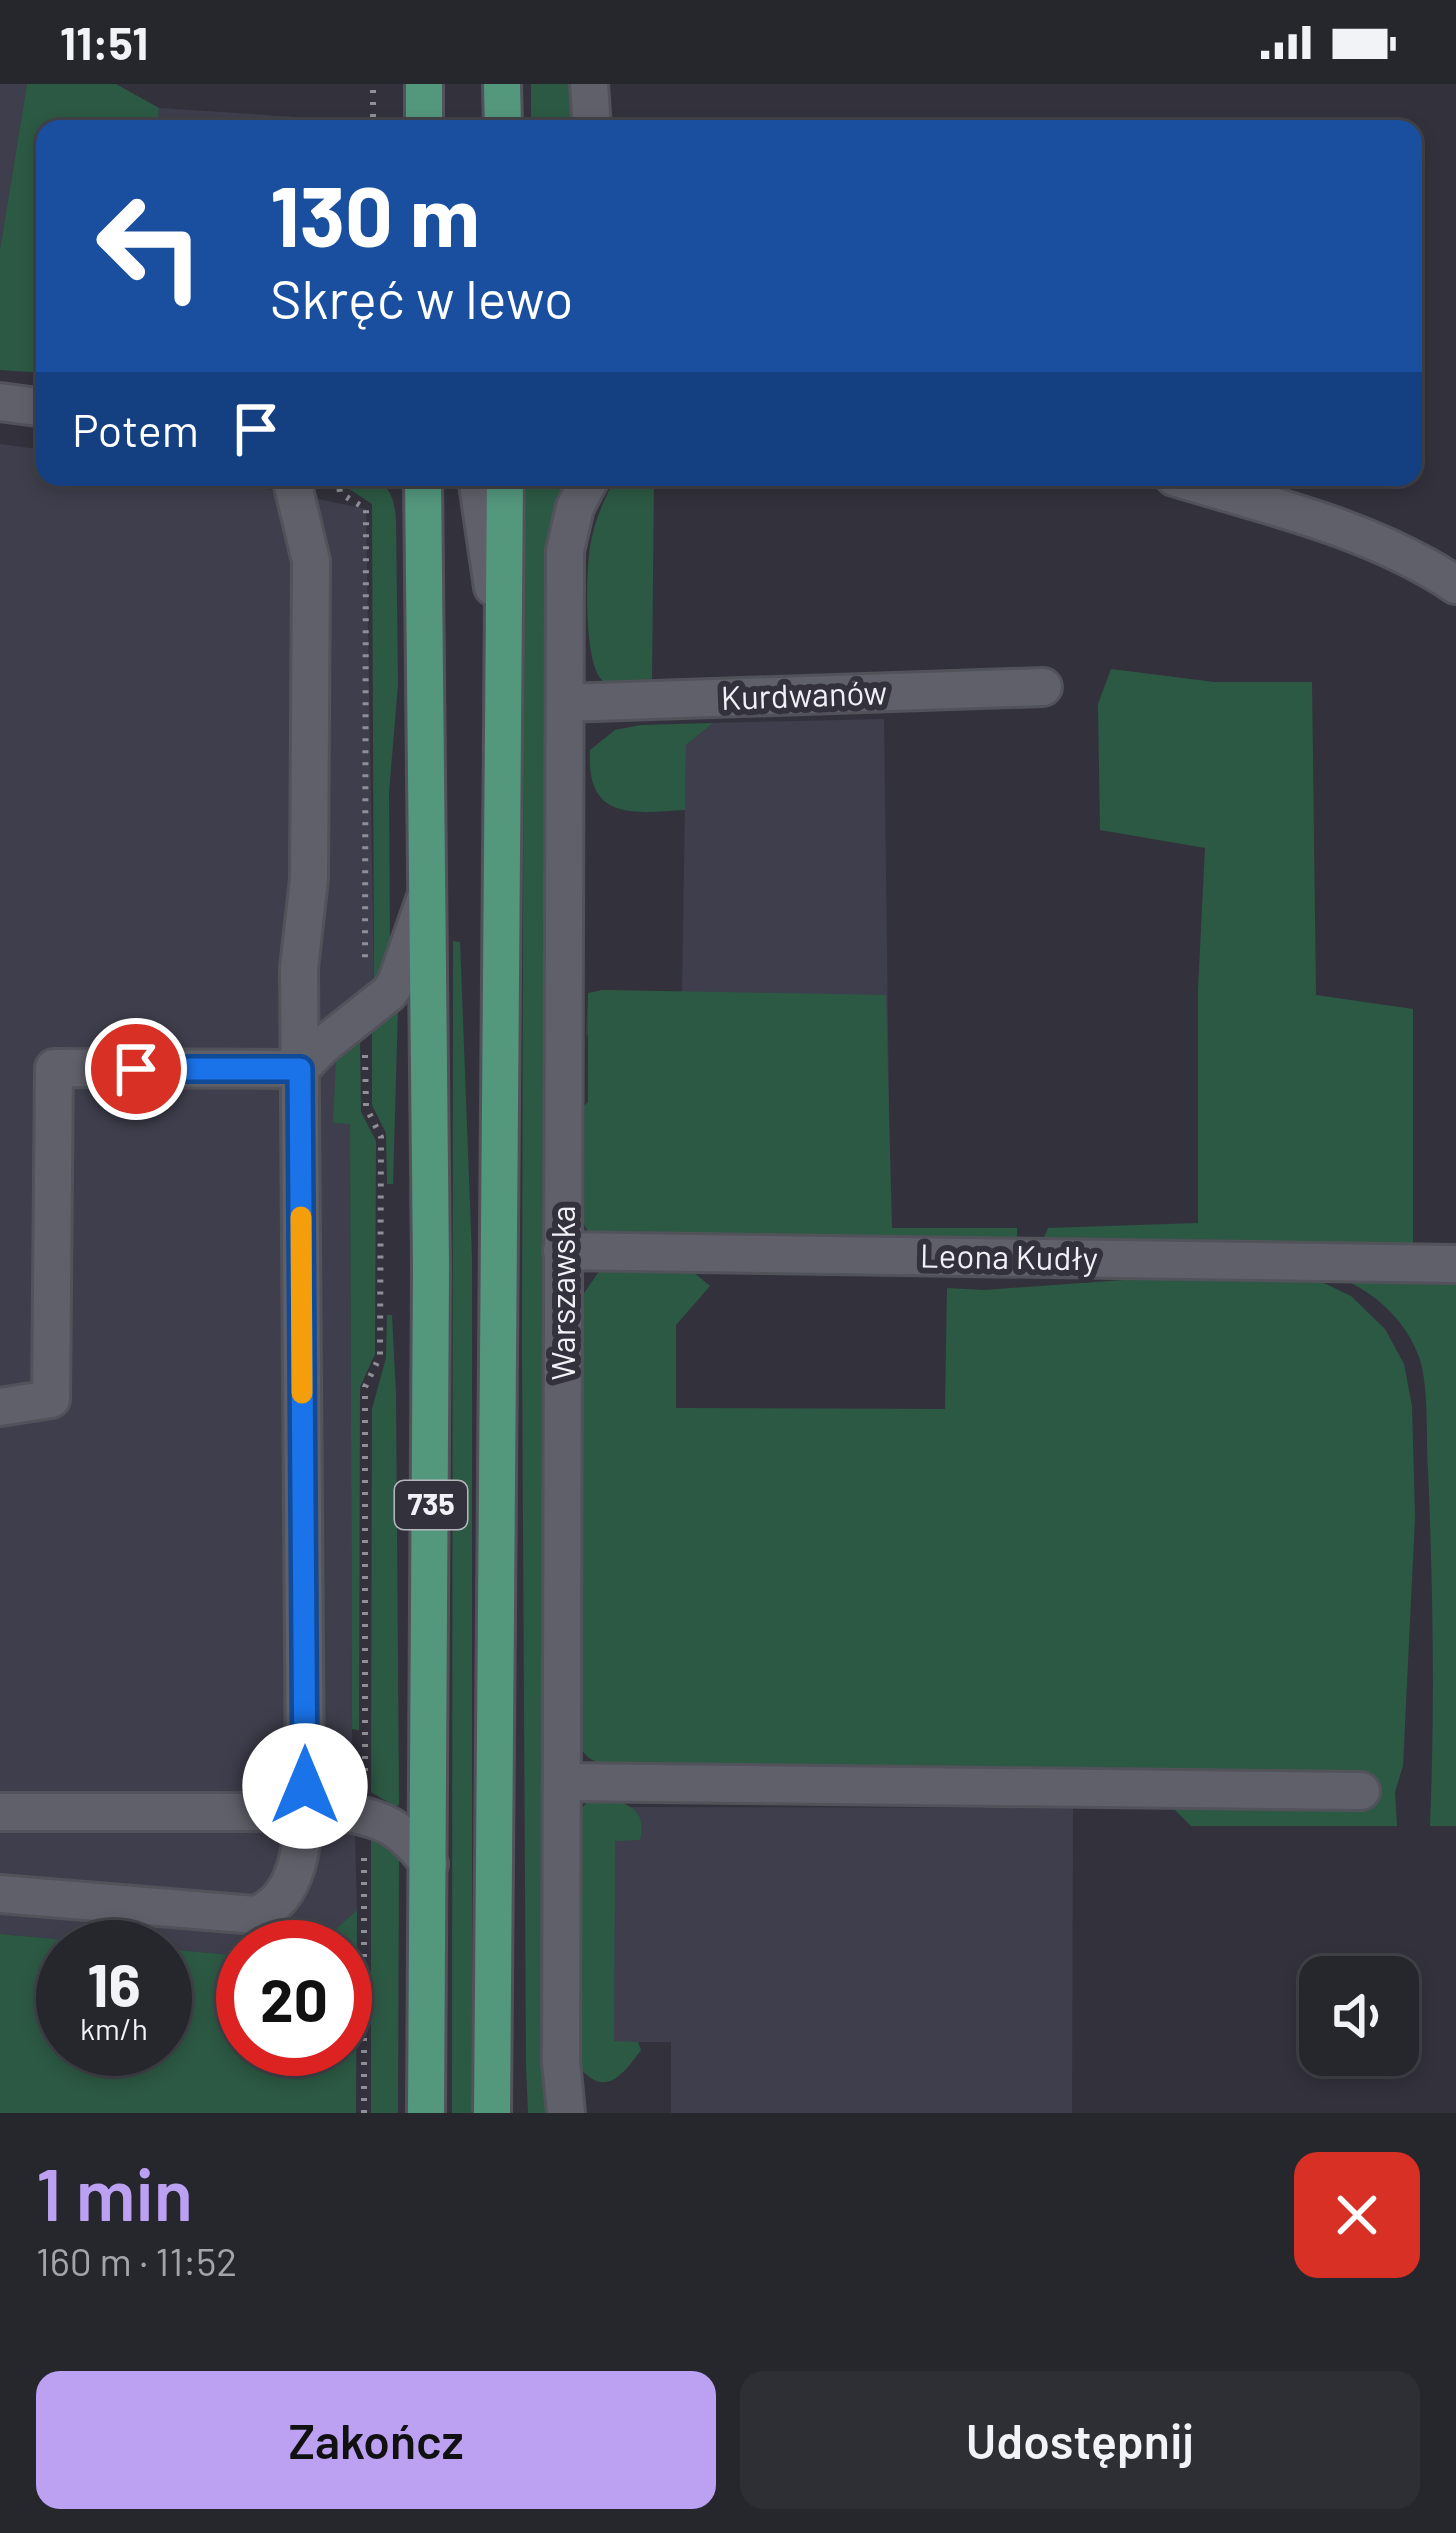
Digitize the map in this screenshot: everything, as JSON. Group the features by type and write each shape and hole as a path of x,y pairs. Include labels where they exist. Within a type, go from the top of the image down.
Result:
{"main road":[{"path":"424,84 424,120"},
{"path":"502,84 503,120"},
{"name":"735","path":"423,486 431,1267 426,2113"},
{"name":"Warszawska","path":"492,2113 505,486"}],"street":[{"path":"589,84 591,120"},
{"path":"0,402 36,407"},
{"path":"0,1894 256,1915 272,1909 285,1896 296,1866 304,1811 299,968 309,879 311,562 293,486"},
{"path":"478,486 504,662"},
{"name":"Warszawska","path":"566,2113 561,2062 566,537 574,506 586,486"},
{"path":"1202,486 1351,533 1412,559 1456,585"},
{"name":"Kurdwanów","path":"565,703 1043,687"},
{"path":"0,1407 51,1399 54,1068 300,1069 389,994 426,896"},
{"name":"Leona Kudły","path":"562,1251 1456,1264"},
{"path":"562,1782 1361,1790"},
{"path":"0,1812 304,1811 365,1816 398,1829 429,1864"}],"path":[{"path":"373,120 374,84"},
{"path":"339,486 340,493 366,509 366,1107 381,1137 380,1356 365,1388 364,2113"}],"shaded area":[{"path":"0,84 27,84 0,249"},
{"path":"159,108 343,120 158,120"},
{"path":"0,444 36,449 36,486 255,486 366,509 374,984 342,1008 350,1123 357,1910 346,1920 216,1920 216,1954 192,1951 192,1920 36,1920 36,1937 0,1934"},
{"path":"884,719 889,1105 586,1035 588,993 682,993 686,745 713,723"},
{"path":"607,1807 1073,1808 1072,2113 671,2113 671,2042 607,2042"}],"green space":[{"path":"27,84 116,84 159,108 158,120 36,120 36,372 0,370 0,249"},
{"path":"531,84 571,84 573,120 531,120"},
{"path":"384,486 392,498 396,521 398,684 389,793 390,947 384,970 374,984 372,504 346,487"},
{"path":"524,486 565,486 556,505 552,544 554,2113 528,2113 522,1348"},
{"path":"612,486 654,486 652,681 658,693 610,686 597,673 592,658 587,597 590,547"},
{"path":"1111,669 1214,682 1312,682 1316,995 1413,1009 1413,1243 1040,1246 1048,1228 1198,1223 1198,990 1205,848 1100,830 1098,704"},
{"path":"713,723 686,745 685,810 616,808 596,790 590,750 615,730"},
{"path":"453,941 460,942 472,1257 472,2113 452,2113"},
{"path":"588,993 886,995 892,1228 1017,1228 1017,1246 610,1239 588,1231 579,1217 577,1113 588,1102"},
{"path":"398,1006 393,1184 387,1184 386,1133 372,1105 372,1027"},
{"path":"360,1040 361,1112 376,1141 375,1354 360,1387 359,1730 352,1729 350,1124 333,1123 336,1062"},
{"path":"687,1267 710,1286 676,1325 676,1408 945,1409 947,1288 1311,1277 1351,1296 1385,1329 1404,1364 1412,1406 1415,1517 1403,1766 1395,1792 1397,1826 1191,1826 1162,1797 720,1772 682,1765 623,1767 595,1761 578,1741 578,1302 600,1270"},
{"path":"1456,1276 1456,1826 1430,1826 1432,1603 1423,1372 1415,1346 1399,1321 1366,1291 1340,1278"},
{"path":"387,1315 392,1315 396,1394 396,1807 371,1792 372,1409 386,1358"},
{"path":"592,1797 630,1806 642,1828 640,1840 615,1841 614,2041 638,2042 641,2050 620,2075 604,2082 587,2075 577,2064 578,1819"},
{"path":"371,1830 399,1859 398,2113 371,2113"},
{"path":"0,1934 36,1937 36,2076 192,2076 192,1951 216,1954 216,2076 356,2076 356,2113 0,2113"}],"slow traffic":[{"path":"301,1217 302,1393"}],"route":[{"path":"136,1069 300,1069 305,1786"}]}
